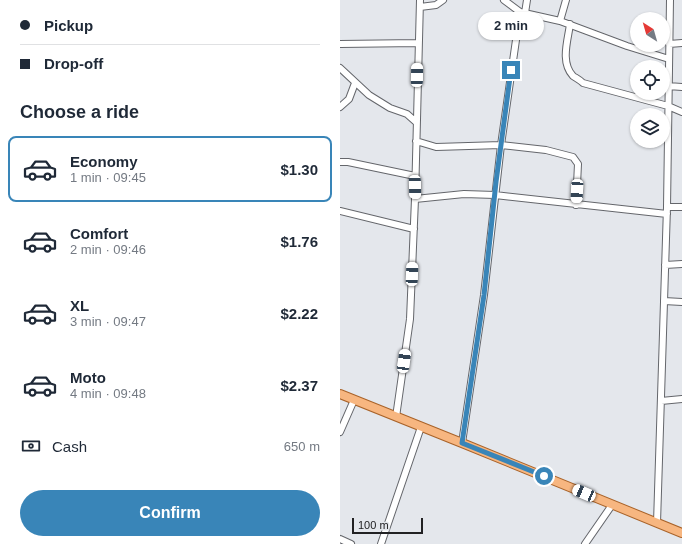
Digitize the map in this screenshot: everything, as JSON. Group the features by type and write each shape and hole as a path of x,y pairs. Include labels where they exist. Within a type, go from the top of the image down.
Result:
{"main road":[{"path":"340,394 682,533"}],"street":[{"path":"396,416 410,319 415,199 420,0"},
{"path":"420,8 436,5 444,0"},
{"path":"504,0 522,13 570,24 627,46 669,59 669,52"},
{"path":"462,443 484,295 501,145 522,13 528,0"},
{"path":"560,21 566,0"},
{"path":"670,0 670,12"},
{"path":"570,24 565,56 567,67 573,76 583,83 668,106 682,112"},
{"path":"340,44 418,43"},
{"path":"670,44 682,43"},
{"path":"340,68 370,95 385,105 407,114 416,122"},
{"path":"340,107 349,99 355,83"},
{"path":"670,86 682,87"},
{"path":"657,523 667,211 668,100"},
{"path":"407,114 417,107"},
{"path":"416,142 436,147 501,145 546,150 576,159 578,164 576,205"},
{"path":"340,162 348,162 415,176"},
{"path":"415,199 464,194 495,195 576,205 667,211 682,207"},
{"path":"340,211 414,229"},
{"path":"665,265 682,264"},
{"path":"664,301 682,302"},
{"path":"661,401 682,399"},
{"path":"340,432 354,400"},
{"path":"381,544 422,427"},
{"path":"585,544 612,504"},
{"path":"340,539 351,544"}],"route":[{"path":"511,70 496,182 484,295 462,443 544,476"}]}
